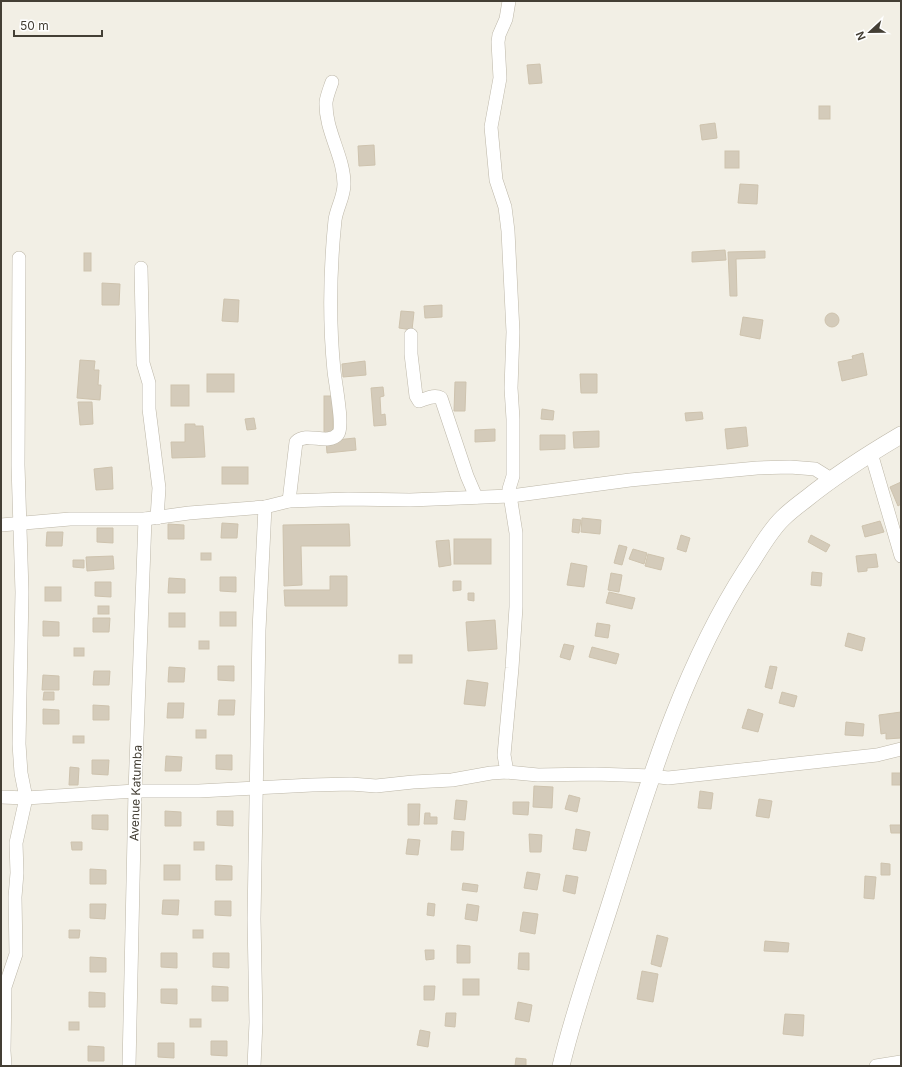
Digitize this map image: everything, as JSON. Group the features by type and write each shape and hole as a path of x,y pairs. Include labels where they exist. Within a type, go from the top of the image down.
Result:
{"street":[{"path":"507,772 504,755 512,668 516,583 516,533 509,489 513,476 513,419 511,388 513,348 509,250 504,207 496,180 491,127 500,78 499,35 506,19 509,1"},
{"path":"289,500 296,442 301,438 332,437 338,435 340,432 340,414 331,340 331,284 335,219 344,191 344,183 343,172 330,131 326,112 327,97 332,82"},
{"path":"5,1066 5,987 16,954 16,843 26,798 21,773 19,744 22,592 18,465 18,258"},
{"name":"Avenue Katumba","path":"130,1066 135,791 151,519 159,488 149,409 149,383 143,363 141,268"},
{"path":"411,335 411,354 416,396 418,401 433,396 438,396 441,398 476,497"},
{"path":"561,1066 570,1028 583,985 668,730 694,667 730,595 763,544 782,519 830,479 901,435"},
{"path":"871,453 901,556"},
{"path":"1,525 70,519 151,519 189,513 265,507 289,500 410,500 511,496 630,480 757,468 790,467 815,469 830,479"},
{"path":"254,1066 256,1022 254,919 259,630 265,507"},
{"path":"1,797 26,798 135,791 199,792 351,784 376,786 452,780 491,773 507,772 538,775 595,774 668,778 877,755 901,749"},
{"path":"876,1066 901,1062"}],"building":[{"path":"540,64 542,83 529,84 527,65"},
{"path":"819,106 830,106 830,119 819,119"},
{"path":"715,123 717,138 702,140 700,125"},
{"path":"374,145 375,165 359,166 358,146"},
{"path":"725,151 739,151 739,168 725,168"},
{"path":"740,184 758,185 757,204 738,203"},
{"path":"725,250 726,260 692,262 692,252"},
{"path":"765,251 765,258 736,259 737,296 730,296 728,252"},
{"path":"84,253 91,253 91,271 84,271"},
{"path":"102,283 120,284 119,305 102,305"},
{"path":"224,299 239,300 238,322 222,321"},
{"path":"442,305 442,317 425,318 424,306"},
{"path":"401,311 414,312 412,330 399,328"},
{"path":"829,313 835,313 839,317 839,323 835,327 829,327 825,323 825,317"},
{"path":"743,317 763,320 760,339 740,335"},
{"path":"863,353 867,375 842,381 838,362 853,359 852,356"},
{"path":"80,360 95,361 94,370 99,370 98,385 101,385 100,400 77,398"},
{"path":"365,361 366,375 343,377 342,364"},
{"path":"207,374 234,374 234,392 207,392"},
{"path":"580,374 597,374 597,393 581,393"},
{"path":"455,382 466,382 465,411 454,411"},
{"path":"171,385 189,385 189,406 171,406"},
{"path":"383,387 384,396 380,397 381,415 385,414 386,425 374,426 371,388"},
{"path":"324,396 333,396 333,434 324,434"},
{"path":"78,402 92,402 93,424 80,425"},
{"path":"542,409 554,411 553,420 541,419"},
{"path":"702,412 703,419 686,421 685,413"},
{"path":"254,418 256,429 247,430 245,419"},
{"path":"185,424 203,426 205,457 172,458 171,442 185,442"},
{"path":"746,427 748,446 727,449 725,429"},
{"path":"495,429 495,441 475,442 475,430"},
{"path":"599,431 599,447 574,448 573,432"},
{"path":"540,435 565,435 565,449 540,450"},
{"path":"355,438 356,450 327,453 326,441"},
{"path":"112,467 113,489 96,490 94,469"},
{"path":"222,467 248,467 248,484 222,484"},
{"path":"901,482 901,504 898,506 890,487"},
{"path":"582,518 601,520 600,534 581,532"},
{"path":"573,519 581,520 579,533 572,532"},
{"path":"880,521 884,532 865,537 862,526"},
{"path":"222,523 238,524 237,538 221,538"},
{"path":"168,524 184,525 184,539 168,539"},
{"path":"349,524 350,546 301,546 302,585 284,586 283,525"},
{"path":"97,528 113,528 113,543 97,542"},
{"path":"47,532 63,532 62,546 46,546"},
{"path":"681,535 690,538 686,552 677,549"},
{"path":"811,535 830,545 826,552 808,542"},
{"path":"454,539 491,539 491,564 454,564"},
{"path":"449,540 451,565 439,567 436,541"},
{"path":"619,545 627,547 622,565 614,563"},
{"path":"633,549 647,553 644,564 629,559"},
{"path":"201,553 211,553 211,560 201,560"},
{"path":"648,554 664,558 661,570 645,566"},
{"path":"876,554 878,567 867,568 867,571 858,572 856,556"},
{"path":"113,556 114,569 87,571 86,557"},
{"path":"73,560 84,560 84,568 73,567"},
{"path":"571,563 587,566 584,587 567,585"},
{"path":"812,572 822,573 821,586 811,585"},
{"path":"611,573 622,575 619,592 608,590"},
{"path":"330,576 347,576 347,606 285,606 284,590 330,590"},
{"path":"220,577 236,577 236,592 220,591"},
{"path":"169,578 185,579 185,593 168,593"},
{"path":"453,581 461,581 461,590 453,591"},
{"path":"95,582 111,582 111,597 95,596"},
{"path":"45,587 61,587 61,601 45,601"},
{"path":"609,592 635,598 632,609 606,603"},
{"path":"468,593 474,593 474,601 468,600"},
{"path":"98,606 109,606 109,614 98,614"},
{"path":"220,612 236,612 236,626 220,626"},
{"path":"169,613 185,613 185,627 169,627"},
{"path":"93,618 110,618 109,632 93,632"},
{"path":"495,620 497,649 468,651 466,622"},
{"path":"43,621 59,622 59,636 43,636"},
{"path":"597,623 610,625 608,638 595,636"},
{"path":"848,633 865,638 862,651 845,646"},
{"path":"199,641 209,641 209,649 199,649"},
{"path":"564,644 574,646 570,660 560,657"},
{"path":"592,647 619,654 616,664 589,657"},
{"path":"74,648 84,648 84,656 74,656"},
{"path":"399,655 412,655 412,663 399,663"},
{"path":"218,666 234,666 234,681 218,680"},
{"path":"770,666 777,667 772,689 765,687"},
{"path":"169,667 185,668 184,682 168,682"},
{"path":"94,671 110,671 109,685 93,685"},
{"path":"43,675 59,676 59,690 42,690"},
{"path":"467,680 488,683 485,706 464,704"},
{"path":"44,692 54,692 54,700 43,700"},
{"path":"782,692 797,696 794,707 779,703"},
{"path":"219,700 235,700 234,715 218,715"},
{"path":"168,703 184,703 183,718 167,718"},
{"path":"93,705 109,706 109,720 93,720"},
{"path":"43,709 59,710 59,724 43,724"},
{"path":"748,709 763,714 758,732 742,728"},
{"path":"901,712 901,738 886,739 886,733 881,734 879,715"},
{"path":"846,722 864,724 863,736 845,735"},
{"path":"196,730 206,730 206,738 196,738"},
{"path":"73,736 84,736 84,743 73,743"},
{"path":"216,755 232,755 232,770 216,769"},
{"path":"166,756 182,757 181,771 165,771"},
{"path":"92,760 109,760 108,775 92,774"},
{"path":"70,767 79,768 78,785 69,785"},
{"path":"892,773 901,773 901,785 892,785"},
{"path":"534,786 553,787 552,808 533,807"},
{"path":"700,791 713,793 711,809 698,808"},
{"path":"569,795 580,798 577,812 565,809"},
{"path":"759,799 772,801 769,818 756,816"},
{"path":"456,800 467,801 465,820 454,819"},
{"path":"513,802 529,802 528,815 513,814"},
{"path":"408,804 420,804 419,825 408,825"},
{"path":"165,811 181,812 181,826 165,826"},
{"path":"217,811 233,811 233,826 217,825"},
{"path":"425,813 430,813 430,817 437,817 437,824 424,824"},
{"path":"92,815 108,815 108,830 92,829"},
{"path":"890,825 901,825 901,833 891,833"},
{"path":"576,829 590,832 586,851 573,849"},
{"path":"452,831 464,832 463,850 451,850"},
{"path":"529,834 542,835 541,852 530,852"},
{"path":"408,839 420,840 418,855 406,854"},
{"path":"71,842 82,842 82,850 72,850"},
{"path":"194,842 204,842 204,850 194,850"},
{"path":"881,863 890,864 890,875 881,875"},
{"path":"164,865 180,865 180,880 164,880"},
{"path":"216,865 232,866 232,880 216,880"},
{"path":"90,869 106,870 106,884 90,884"},
{"path":"527,872 540,874 537,890 524,888"},
{"path":"566,875 578,877 575,894 563,891"},
{"path":"865,876 876,877 874,899 864,898"},
{"path":"463,883 478,885 477,892 462,890"},
{"path":"163,900 179,900 178,915 162,914"},
{"path":"215,901 231,901 231,916 215,915"},
{"path":"428,903 435,904 434,916 427,915"},
{"path":"90,904 106,904 105,919 90,918"},
{"path":"467,904 479,906 477,921 465,919"},
{"path":"523,912 538,914 535,934 520,931"},
{"path":"69,930 80,930 79,938 69,938"},
{"path":"193,930 203,930 203,938 193,938"},
{"path":"657,935 668,938 661,967 651,964"},
{"path":"765,941 789,943 788,952 764,951"},
{"path":"457,945 470,946 470,963 457,963"},
{"path":"425,950 434,950 434,959 426,960"},
{"path":"161,953 177,953 177,968 161,967"},
{"path":"213,953 229,953 229,968 213,967"},
{"path":"519,953 529,953 529,970 518,969"},
{"path":"90,957 106,958 106,972 90,972"},
{"path":"642,971 658,974 653,1002 637,999"},
{"path":"463,979 479,979 479,995 463,995"},
{"path":"212,986 228,987 228,1001 212,1001"},
{"path":"424,986 435,986 434,1000 424,1000"},
{"path":"161,989 177,989 177,1004 161,1003"},
{"path":"89,992 105,993 105,1007 89,1007"},
{"path":"518,1002 532,1005 529,1022 515,1019"},
{"path":"446,1013 456,1013 455,1027 445,1026"},
{"path":"785,1014 804,1015 803,1036 783,1034"},
{"path":"190,1019 201,1019 201,1027 190,1027"},
{"path":"69,1022 79,1022 79,1030 69,1030"},
{"path":"420,1030 430,1032 428,1047 417,1045"},
{"path":"211,1041 227,1041 227,1056 211,1055"},
{"path":"158,1043 174,1043 174,1058 158,1057"},
{"path":"88,1046 104,1047 104,1061 88,1061"},
{"path":"516,1058 526,1059 526,1066 515,1066"}]}
